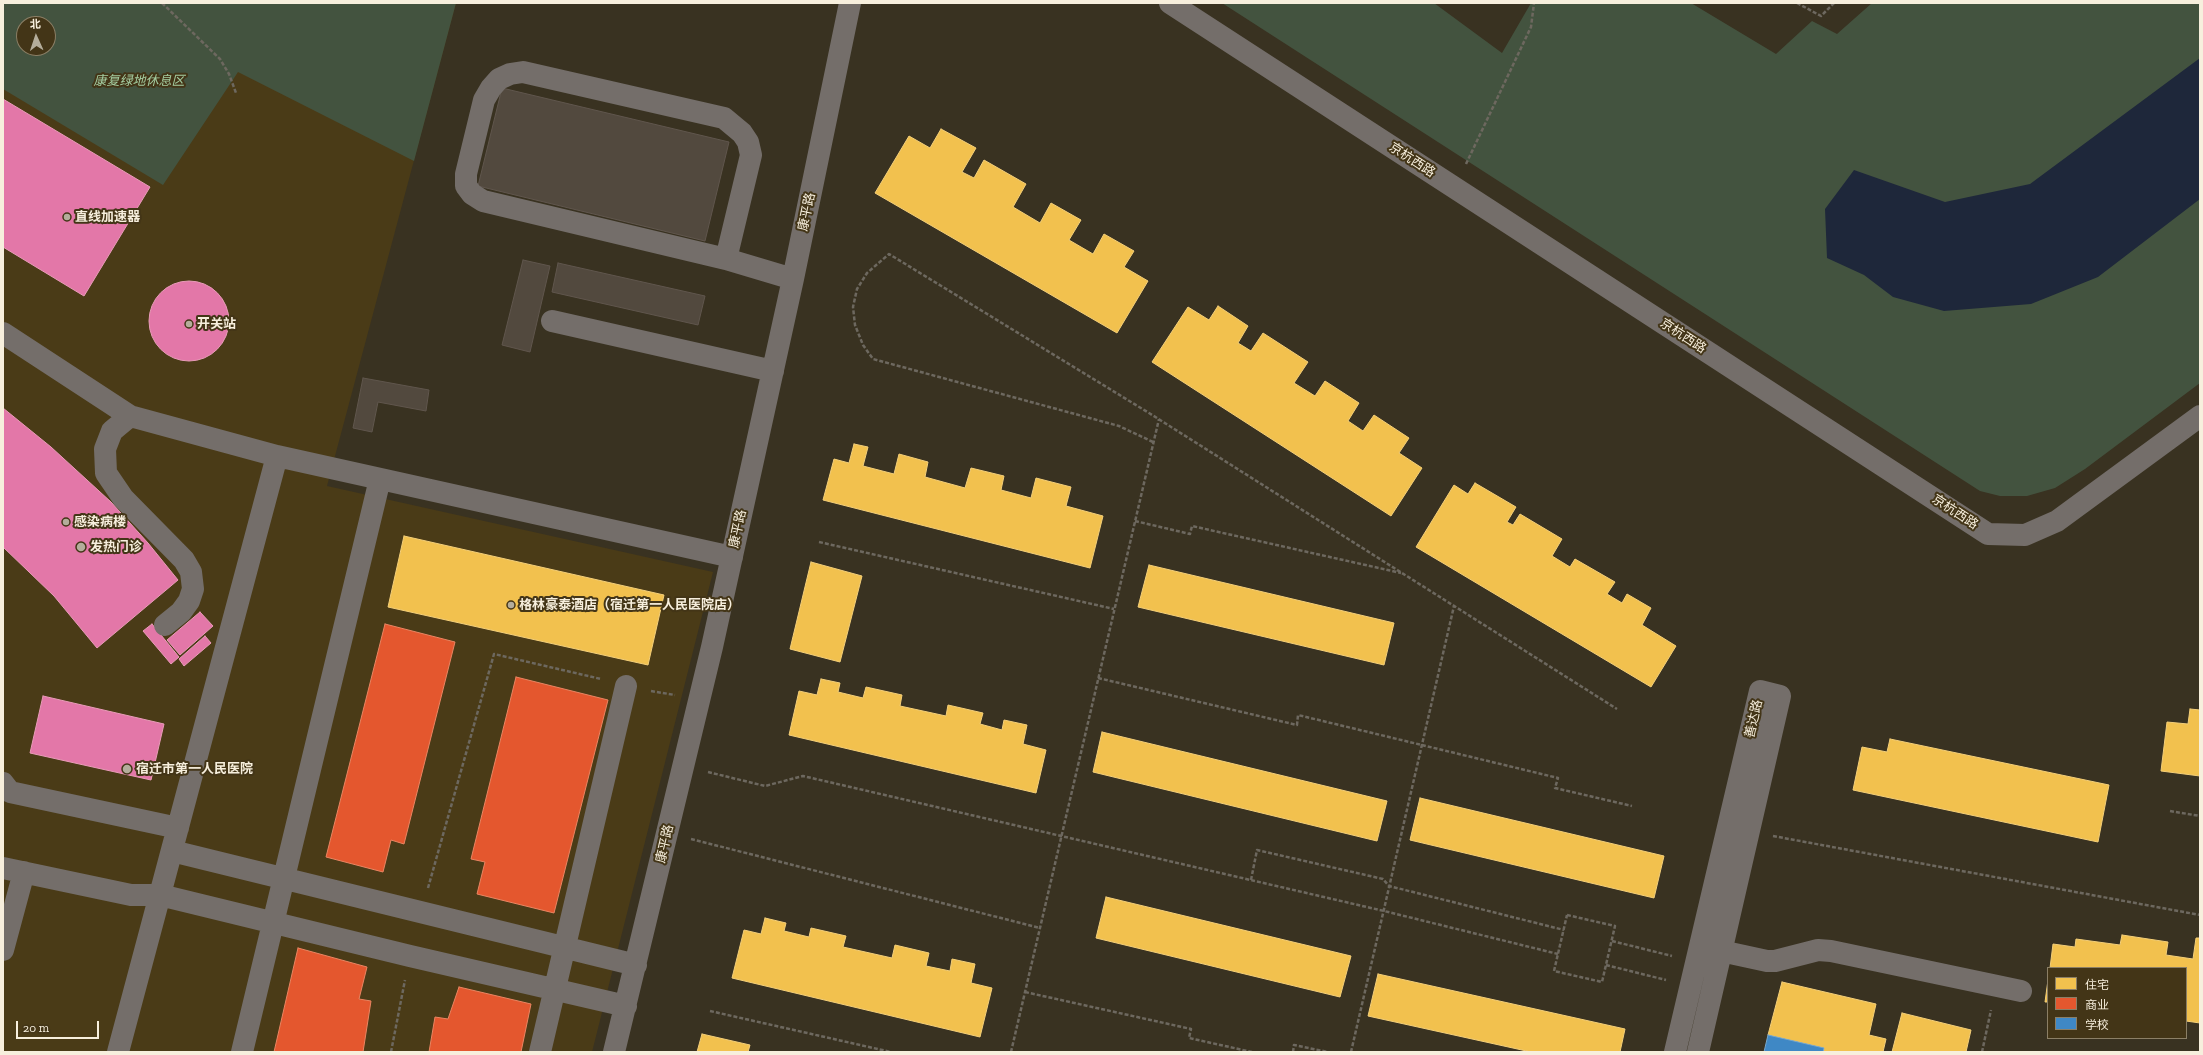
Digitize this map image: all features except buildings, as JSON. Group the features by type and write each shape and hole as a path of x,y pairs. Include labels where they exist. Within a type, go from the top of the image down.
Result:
{"street":[{"name":"康平路","path":"614,1052 668,833 732,557 794,279 850,3"},
{"name":"京杭西路","path":"1170,3 1988,534 2025,535 2057,521 2200,416"},
{"path":"726,259 751,155 748,142 742,132 724,118 523,72 510,74 499,79 491,88 484,100 466,174 466,186 472,194 483,200 726,259 794,279"},
{"path":"552,322 773,371"},
{"path":"3,333 130,416 276,456 732,557"},
{"path":"130,416 112,431 105,449 106,473 123,498 184,560 191,572 194,588 189,601 181,612 165,625"},
{"path":"118,1052 276,456"},
{"path":"242,1052 380,479"},
{"path":"540,1052 626,686"},
{"name":"善达路","path":"1675,1052 1760,691 1780,696 1698,1052"},
{"path":"3,783 10,792 178,828"},
{"path":"172,851 636,965"},
{"path":"3,868 131,895 160,895 410,956 626,1006"},
{"path":"3,950 24,872"},
{"path":"1698,954 1721,951 1767,962 1775,962 1805,952 1818,950 1831,951 2020,991"}],"path":[{"path":"162,3 220,59 229,74 236,93"},
{"path":"1455,188 1531,27 1534,3"},
{"path":"1797,3 1821,16 1834,3"},
{"path":"1153,442 1119,426 873,359 863,345 855,326 853,307 857,289 867,273 889,254 1159,419 1617,709"},
{"path":"1011,1052 1159,419"},
{"path":"1135,521 1190,534 1192,526 1404,574"},
{"path":"819,542 1114,609"},
{"path":"1351,1052 1454,606"},
{"path":"421,912 494,654 626,686 699,700"},
{"path":"1098,678 1297,725 1298,715 1558,778 1555,788 1632,806"},
{"path":"683,766 766,786 803,776 1384,911 1558,954"},
{"path":"2170,811 2200,816"},
{"path":"1748,832 2200,915"},
{"path":"668,833 1040,928"},
{"path":"1250,880 1257,850 1383,879 1389,886 1564,930"},
{"path":"1567,915 1615,926 1612,940 1602,982 1554,971 1567,915"},
{"path":"1612,940 1698,954"},
{"path":"391,1052 410,956"},
{"path":"1606,965 1691,986"},
{"path":"1982,1052 1997,986"},
{"path":"1025,992 1191,1030 1189,1038 1252,1052"},
{"path":"710,1011 891,1052"},
{"path":"1293,1052 1294,1045 1328,1052"}],"shaded area":[{"name":"宿迁市第一人民医院","path":"3,3 456,3 327,486 713,572 592,1052 3,1052"}],"green space":[{"name":"康复绿地休息区","path":"3,3 456,3 414,161 238,72 163,185 3,89"},
{"path":"1222,3 1434,3 1502,53 1531,3 1691,3 1776,54 1812,21 1837,34 1872,3 2200,3 2200,383 2085,469 2055,488 2027,496 2000,496 1980,491"}],"water":[{"path":"2200,58 2200,199 2098,277 2031,304 1944,311 1893,297 1864,275 1827,258 1825,209 1854,170 1945,202 2030,184"}],"place":[{"name":"直线加速器","path":"67,217"},
{"name":"开关站","path":"189,324"},
{"name":"感染病楼","path":"66,522"},
{"name":"发热门诊","path":"81,547"},
{"name":"格林豪泰酒店（宿迁第一人民医院店）","path":"511,605"},
{"name":"宿迁市第一人民医院","path":"127,769"}]}
